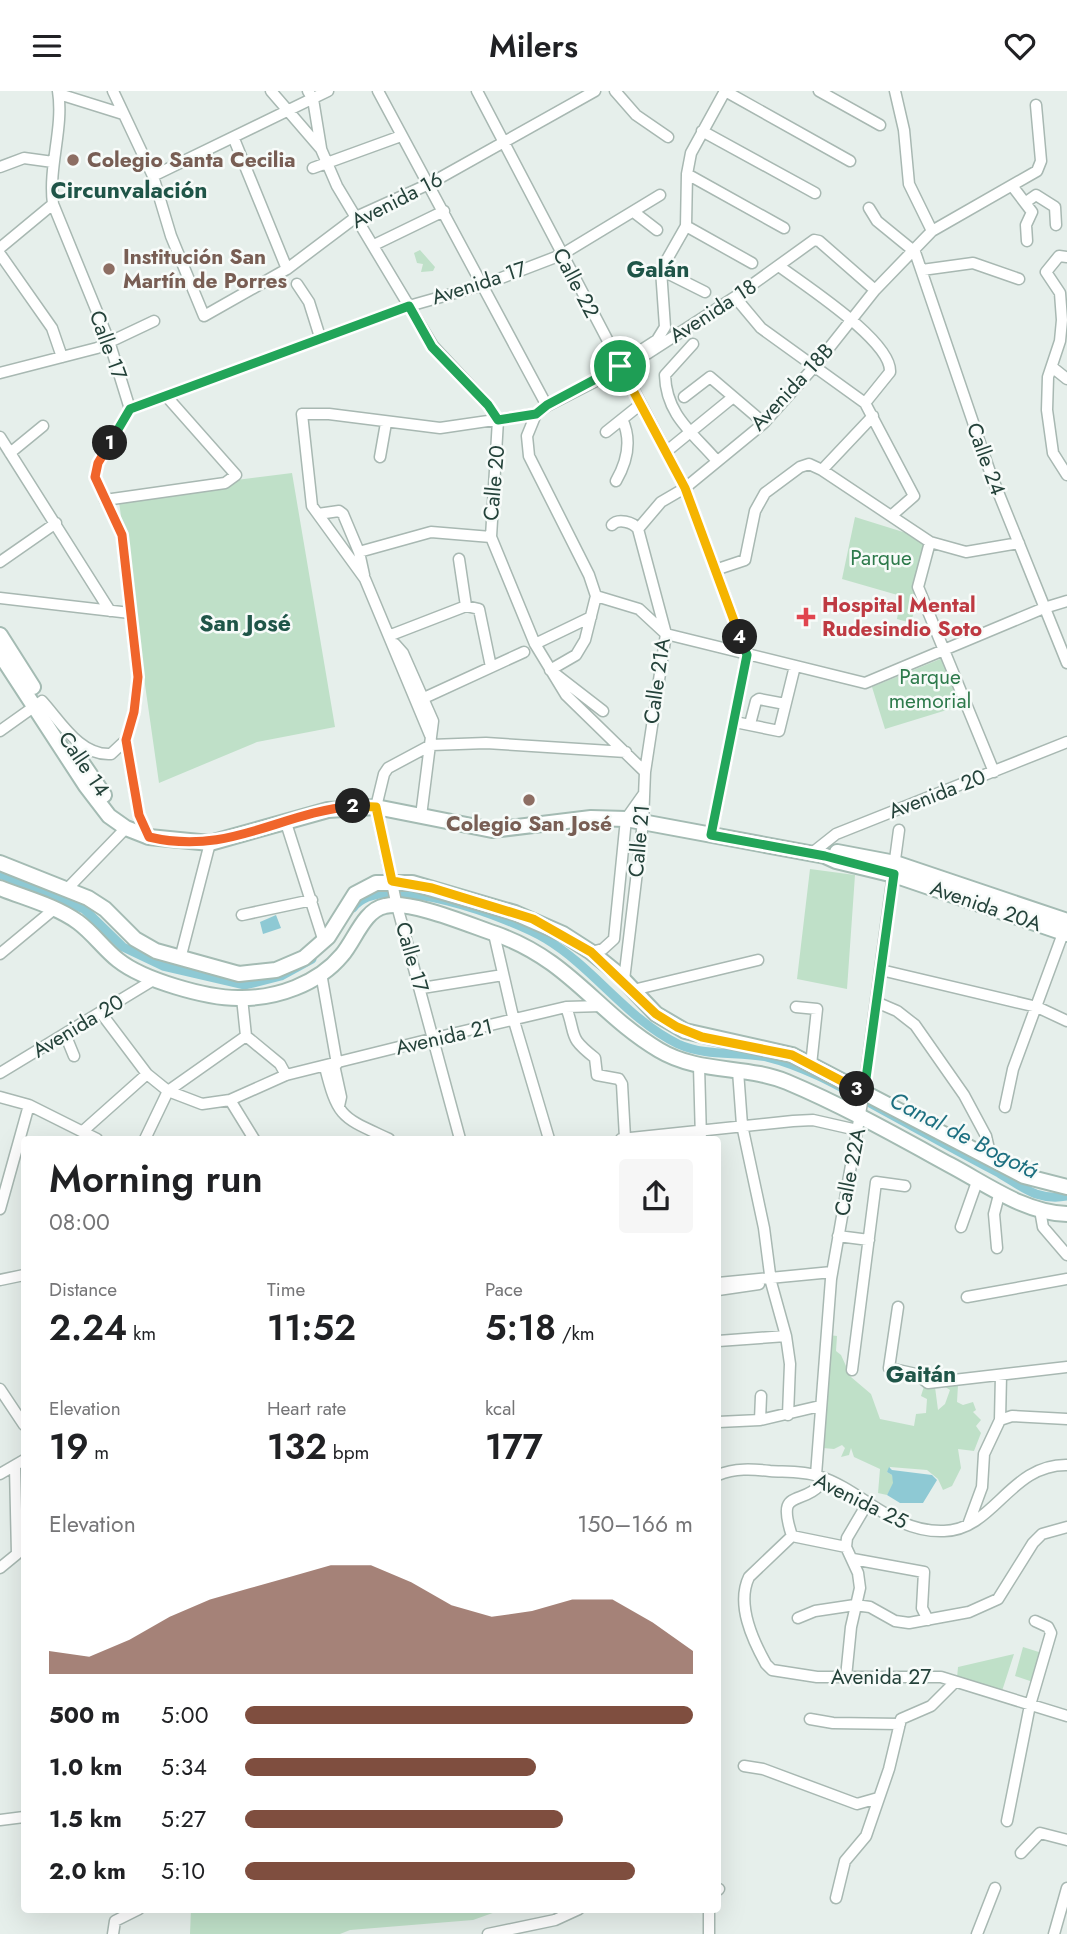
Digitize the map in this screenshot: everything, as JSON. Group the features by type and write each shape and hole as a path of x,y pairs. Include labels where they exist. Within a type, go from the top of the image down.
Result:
{"main road":[{"name":"Calle 14","path":"0,635 86,786 109,816 126,828 145,836"},
{"name":"Calle 14","path":"0,654 96,785 145,836"},
{"path":"145,836 210,843 328,810 376,807 492,830 592,818 626,819"},
{"name":"Avenida 20A","path":"626,819 894,869 1066,927"},
{"path":"0,863 68,888 101,906 141,944 180,959 230,973 254,974 296,963 324,942 355,894 370,885 420,885 523,915 563,934 591,952 656,1014 685,1031 773,1049 811,1065 864,1095 1032,1179 1067,1187"},
{"path":"0,888 77,922 126,966 155,979 220,996 242,998 283,992 321,973 342,955 373,912 386,905 397,904 494,934 542,954 656,1048 699,1066 785,1081 1040,1210 1067,1214"}],"street":[{"path":"113,91 153,176 286,113 310,95 328,91"},
{"name":"Calle 20","path":"271,91 286,113 321,149 326,165 432,347 488,405 498,420 491,537 535,644 566,695 645,772"},
{"path":"378,91 547,405"},
{"name":"Calle 22","path":"477,91 685,488 747,655"},
{"name":"Avenida 16","path":"153,176 171,236 204,316 287,269 356,218 429,184 503,144 577,95 595,91"},
{"path":"615,91 636,115 668,137"},
{"path":"620,366 657,339 665,327 661,270 685,226 687,174 691,153 725,91 850,161"},
{"path":"819,91 880,125"},
{"path":"895,91 904,130 909,184 932,232 1013,187 1040,168 1036,105"},
{"path":"59,93 123,114"},
{"name":"Calle 17","path":"59,93 53,162 53,204 109,341 130,409"},
{"path":"310,95 321,149"},
{"path":"702,131 815,193"},
{"path":"313,168 401,136"},
{"path":"234,139 287,269"},
{"path":"0,167 24,158 53,162"},
{"path":"687,174 784,228"},
{"path":"1013,187 1032,212 1026,225 1027,241"},
{"name":"Avenida 17","path":"130,409 320,337 409,306 483,285 561,255 635,213 660,195"},
{"path":"1026,202 1036,195 1055,207 1056,225"},
{"path":"0,248 53,204"},
{"path":"869,208 877,221 915,252"},
{"path":"374,245 444,211"},
{"path":"635,213 657,230"},
{"path":"685,226 752,263"},
{"name":"Avenida 18B","path":"638,529 661,502 685,488 764,422 814,367 874,290 915,252 932,232"},
{"name":"Avenida 18","path":"536,414 547,405 620,366 639,359 736,297 808,243 820,241 874,290"},
{"name":"Calle 24","path":"915,252 927,296 1067,663"},
{"path":"0,254 52,328 62,357"},
{"path":"1067,257 1059,256 1045,272 1060,293 1062,320 1060,341 1048,377 1047,410 1053,453 1067,475"},
{"path":"922,270 973,263 1018,279"},
{"path":"779,266 851,320 880,349 891,366 884,382 865,403"},
{"path":"661,270 705,292"},
{"path":"297,284 309,302 320,337"},
{"path":"736,297 761,328 865,403 914,496 891,516"},
{"path":"0,373 97,348 154,321"},
{"path":"693,344 665,375 667,395 674,414 717,461"},
{"path":"1052,367 1067,379"},
{"path":"684,397 710,377 764,422"},
{"path":"106,500 225,483 236,475 167,397"},
{"path":"667,451 732,398"},
{"path":"606,432 641,404"},
{"path":"130,409 98,463 95,477 122,535 138,677 134,712 126,740 145,836"},
{"path":"430,740 395,655 392,639 365,579 312,506 302,414 329,414 440,428 536,414"},
{"path":"536,414 527,436 529,456 589,575 596,596 585,640 576,656 550,670 603,711"},
{"path":"822,470 873,416"},
{"path":"616,481 625,465 628,437 622,419"},
{"path":"380,457 386,423"},
{"path":"10,453 34,437 43,426"},
{"path":"0,437 110,611"},
{"path":"715,570 744,559 759,501 800,467 809,464 930,541 967,552 1019,543"},
{"path":"318,514 339,510 343,514 359,552 365,579"},
{"path":"612,525 620,521 634,524 638,529"},
{"path":"0,562 56,523"},
{"name":"Calle 21A","path":"638,529 666,634 642,795"},
{"path":"359,552 431,532 491,537"},
{"path":"930,541 918,587 994,772"},
{"path":"459,559 466,606"},
{"path":"596,596 639,609 666,634 865,683 1044,608 1067,601"},
{"path":"0,597 130,613"},
{"path":"392,639 466,606 479,609 491,667"},
{"path":"535,644 591,618"},
{"path":"392,639 403,653 433,722 421,816"},
{"path":"424,698 524,652"},
{"path":"711,835 747,655"},
{"path":"735,722 779,731 794,666"},
{"path":"750,724 759,699 785,704"},
{"path":"0,731 38,704 82,746 101,755 111,754 126,740"},
{"path":"430,740 626,752"},
{"name":"Calle 17","path":"430,740 388,768 376,807 397,904 422,988 459,1136"},
{"name":"Avenida 20","path":"819,855 836,834 1067,742"},
{"name":"Calle 21","path":"591,952 603,949 614,939 626,819 642,795"},
{"name":"Calle 21","path":"628,985 643,822 642,795"},
{"path":"286,823 324,942"},
{"path":"68,888 126,828"},
{"name":"Calle 22A","path":"821,1477 820,1406 832,1275 864,1095 899,830"},
{"path":"624,842 640,844"},
{"path":"180,959 210,843"},
{"path":"242,915 312,900"},
{"path":"0,954 53,910"},
{"path":"1005,1107 1013,1069 1066,927"},
{"path":"494,934 514,1021 548,1136"},
{"path":"628,985 758,960"},
{"path":"881,970 1037,1007 1067,1021"},
{"path":"321,973 332,1065 332,1098 343,1117 382,1136"},
{"path":"422,988 503,975"},
{"name":"Avenida 20","path":"0,1073 155,979"},
{"path":"242,998 246,1035 280,1064 286,1075"},
{"path":"876,1002 897,1011 915,1025 964,1095 986,1136 991,1158"},
{"name":"Avenida 21","path":"230,1100 286,1075 566,1007 603,1006"},
{"path":"566,1007 570,1033 576,1044 595,1058 597,1075 619,1079 622,1084 623,1136"},
{"path":"796,1007 817,1010 811,1065"},
{"path":"101,1013 147,1074 168,1091 202,1104 230,1100 252,1136"},
{"path":"65,1034 74,1056"},
{"path":"146,1136 168,1091 246,1035"},
{"path":"699,1066 701,1135"},
{"path":"738,1071 741,1125 764,1228 771,1279 786,1336 790,1364 788,1415"},
{"path":"83,1131 147,1074"},
{"path":"0,1097 29,1105 92,1136"},
{"path":"0,1209 29,1105"},
{"path":"682,1136 701,1135 741,1125 859,1120"},
{"path":"961,1227 978,1179"},
{"path":"852,1370 876,1182 905,1186"},
{"path":"997,1248 995,1214 1000,1191"},
{"path":"1040,1210 1043,1227 1067,1255"},
{"path":"838,1236 869,1240"},
{"path":"721,1283 832,1275"},
{"path":"0,1280 21,1276"},
{"path":"721,1289 771,1279"},
{"path":"967,1297 1067,1279"},
{"path":"898,1307 889,1369 916,1374 928,1383 1067,1367"},
{"path":"721,1341 786,1336"},
{"path":"968,1525 982,1487 984,1454 1000,1420 1000,1375"},
{"path":"0,1389 21,1420"},
{"path":"760,1420 761,1396"},
{"path":"721,1422 760,1420 820,1406"},
{"path":"1000,1420 1012,1416 1067,1419"},
{"path":"0,1474 21,1462"},
{"name":"Avenida 25","path":"721,1474 744,1469 821,1477 907,1526 942,1532 968,1525 1039,1468 1067,1465"},
{"path":"0,1568 17,1554 15,1467"},
{"path":"821,1477 813,1492 790,1501 786,1506 784,1514 792,1537 846,1547"},
{"path":"846,1677 855,1605 860,1588 853,1559 846,1547 847,1538 867,1504"},
{"path":"798,1618 815,1611 855,1605 870,1607 895,1621 928,1620 969,1612 998,1599 1033,1542 1042,1534 1067,1527"},
{"name":"Avenida 27","path":"792,1537 749,1577 742,1595 760,1652 772,1670 817,1677 941,1677 1067,1716"},
{"path":"853,1559 924,1572 922,1608 928,1620"},
{"path":"1007,1821 1030,1705 1051,1633 1048,1627 1035,1621"},
{"path":"836,1898 845,1861 866,1836 889,1769 900,1724 912,1712 932,1706 954,1683"},
{"path":"810,1719 833,1723 900,1724"},
{"path":"744,1766 763,1769 857,1804 878,1798"},
{"path":"0,1820 21,1817"},
{"path":"1021,1853 1040,1833 1067,1840"},
{"path":"977,1934 984,1909 995,1888"},
{"path":"1054,1934 1067,1888"},
{"path":"113,1934 115,1921 131,1913"},
{"path":"488,1934 555,1920 570,1913"},
{"path":"709,1913 709,1934"},
{"path":"555,1920 557,1934"}],"green space":[{"path":"420,250 435,267 433,271 421,272 423,264 417,263 414,253"},
{"path":"292,473 335,727 257,742 159,783 118,495"},
{"name":"Parque","path":"855,517 932,541 911,623 897,619 901,596 842,579"},
{"name":"Parque memorial","path":"945,657 963,705 885,729 872,687"},
{"path":"810,869 855,875 847,989 797,979"},
{"path":"829,1335 837,1336 836,1351 841,1355 851,1377 871,1394 880,1419 914,1426 916,1414 926,1413 927,1399 921,1396 925,1383 935,1387 938,1410 945,1404 950,1390 944,1386 952,1371 957,1373 956,1379 967,1383 958,1385 957,1402 963,1405 973,1402 976,1410 973,1412 981,1420 976,1426 981,1433 974,1451 958,1449 961,1468 952,1486 943,1490 938,1479 927,1470 890,1467 887,1472 892,1475 894,1483 887,1495 878,1493 880,1469 854,1457 851,1448 849,1455 841,1457 845,1448 842,1445 834,1449 823,1448"},
{"path":"1023,1647 1042,1653 1033,1682 1015,1676"},
{"path":"1014,1654 1002,1691 957,1678 958,1667"},
{"path":"191,1913 493,1913 473,1920 350,1930 340,1934 190,1934"}],"water":[{"path":"276,915 281,928 263,934 260,922"},
{"path":"889,1467 892,1470 932,1475 937,1480 923,1503 900,1503 887,1495 893,1483 892,1475 887,1472"}],"waterway":[{"name":"Canal de Bogotá","path":"0,874 84,909 123,947 163,966 245,985 281,976 312,959"},
{"name":"Canal de Bogotá","path":"353,908 368,897 390,893 417,895 447,901 506,920 546,939 563,951 643,1021 678,1044 700,1051 767,1057 801,1068 852,1093 1031,1192 1047,1196 1067,1196"}],"place":[{"name":"Colegio Santa Cecilia","path":"73,160"},
{"name":"Institución San Martín de Porres","path":"109,269"},
{"name":"Hospital Mental Rudesindio Soto","path":"806,617"},
{"name":"Colegio San José","path":"529,800"}],"district":[{"name":"Circunvalación","path":"129,190"},
{"name":"Galán","path":"658,269"},
{"name":"San José","path":"245,623"},
{"name":"Gaitán","path":"921,1374"}],"route":[{"path":"409,306 432,347 488,405 498,420 536,414 547,405 620,366 685,488 747,655 711,835 825,856 894,874 864,1093 792,1055 702,1037 677,1027 656,1014 624,980 591,952 533,919 432,888 392,881 376,807 351,806 328,810 210,843 166,841 149,837 139,815 126,740 134,712 138,677 122,535 95,477 98,463 130,409 409,306"}]}
